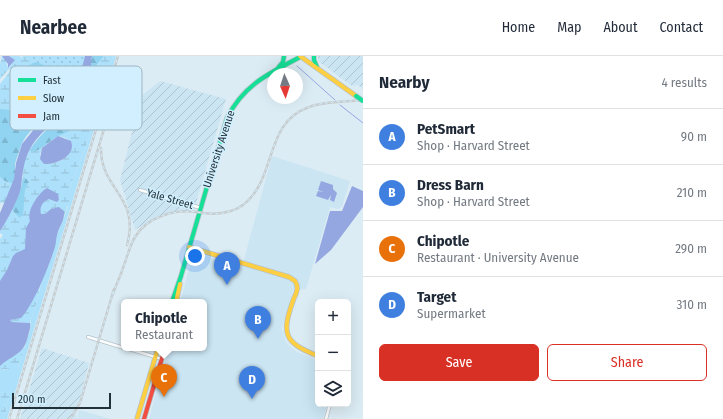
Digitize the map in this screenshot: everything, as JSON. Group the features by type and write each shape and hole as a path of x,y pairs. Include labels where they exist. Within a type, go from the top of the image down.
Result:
{"main road":[{"path":"278,68 283,62 284,56"},
{"path":"301,56 363,101"},
{"name":"University Avenue","path":"280,68 301,56"},
{"path":"314,56 314,62 318,69"},
{"name":"University Avenue","path":"173,299 227,118 232,106 252,84 267,75"},
{"path":"189,247 296,281 298,283 298,288 286,327 288,335 290,340 295,345 315,355"},
{"name":"University Avenue","path":"177,299 181,276"},
{"path":"136,419 157,351"},
{"path":"144,419 164,351"}],"street":[{"name":"Yale Street","path":"140,190 200,208"},
{"path":"88,337 121,347"},
{"path":"135,351 162,359"},
{"path":"326,419 329,407"}],"shaded area":[{"path":"2,56 9,56 15,60 8,68 8,64"},
{"path":"85,56 92,56 91,66 82,66"},
{"path":"318,56 363,56 363,89 358,85 352,86 318,61"},
{"path":"160,81 226,99 194,210 180,210 157,217 135,230 120,180 132,130 142,130 142,95"},
{"path":"33,130 45,130 30,149 25,163 18,197 0,231 0,213 14,179 16,163 22,144"},
{"path":"58,136 71,141 71,151 59,161 44,164 40,159 42,148"},
{"path":"272,156 350,181 342,207 338,209 330,207 306,289 293,290 282,328 286,342 291,347 297,352 315,359 315,407 326,407 323,419 149,419 167,351 207,351 207,299 181,299 192,259 195,256 203,255 242,267"},
{"path":"321,181 333,185 333,189 337,193 334,202 330,200 331,195 328,200 316,196 318,191 324,192 318,190"},
{"path":"352,186 363,191 363,207 331,250 315,264 330,211 342,211"},
{"path":"47,188 58,194 59,200 57,202 49,199 45,201 41,207 41,214 45,214 51,209 59,207 64,211 64,218 45,274 31,304 21,318 10,320 12,322 30,323 30,328 24,347 21,351 0,366 0,281 13,256 25,249 26,228 30,221 29,217 31,208 40,194"},
{"path":"42,348 89,363 76,414 77,419 20,419"},
{"path":"79,410 111,419 77,419"}],"green space":[{"path":"2,56 5,58 8,68 10,67 10,70 0,79 0,64"},
{"path":"9,56 20,56 21,58 23,56 51,56 28,66 11,66 14,60"},
{"path":"24,56 88,56 85,66 46,66"},
{"path":"92,56 104,56 97,66 91,66"},
{"path":"104,56 113,56 110,66 97,66"},
{"path":"113,56 116,56 113,66 110,66"},
{"path":"40,61 51,66 28,66"},
{"path":"10,71 10,110 0,109 0,84"},
{"path":"0,109 9,109 10,130 32,130 21,146 15,162 15,176 13,183 7,182 0,177"},
{"path":"46,130 71,130 55,138 39,150 29,151"},
{"path":"71,130 91,130 69,190 69,202 64,216 61,208 54,208 45,214 60,229 56,241 0,324 0,239 3,235 0,231 12,210 19,218 23,215 25,191 29,182 23,177 23,163 29,151 36,151 42,148 40,155 44,164 54,163 63,159 70,152 72,143 66,138 58,136"},
{"path":"91,130 94,130 7,419 4,419 6,410 5,405 9,399 9,394 0,392 0,371 18,367 30,330 31,320 41,282 52,255 57,235 68,207 69,190"},
{"path":"0,177 6,182 13,183 5,204 2,202 0,204"},
{"path":"23,177 29,182 25,191 24,215 19,218 12,210 21,188"},
{"path":"40,285 39,294 30,323 11,322 10,320 16,318 25,311"},
{"path":"25,347 17,369 3,369 0,371 0,358"},
{"path":"0,392 8,393 10,395 5,405 6,412 4,419 0,419"}],"waterway":[{"path":"297,66 335,100"},
{"path":"340,105 363,123"}],"railway":[{"path":"115,66 118,56"},
{"path":"113,294 133,241 140,230 147,224 170,213 188,211 209,214 232,211 238,208 254,194 262,181 277,138 284,125 294,115 315,105 363,100"},
{"path":"9,419 96,130"},
{"path":"17,419 104,130"},
{"path":"101,148 102,162 107,174 125,204 129,215 130,228 127,245"},
{"path":"70,419 80,403 114,289"}],"traffic: fast":[{"path":"278,68 283,62 284,56"},
{"path":"173,299 227,118 241,96 250,88 269,74 302,56"},
{"path":"314,56 317,67"},
{"path":"356,96 363,101"}],"traffic: slow":[{"path":"300,56 356,96"},
{"path":"189,247 289,277 295,281 297,290 287,320 288,335 298,346 315,355"},
{"path":"177,299 180,284"},
{"path":"137,419 157,351"}],"traffic: jam":[{"path":"144,419 164,351"}],"place":[{"name":"PetSmart","path":"227,285"},
{"name":"Dress Barn","path":"258,339"},
{"name":"Chipotle","path":"164,397"},
{"name":"Target","path":"252,399"}]}
